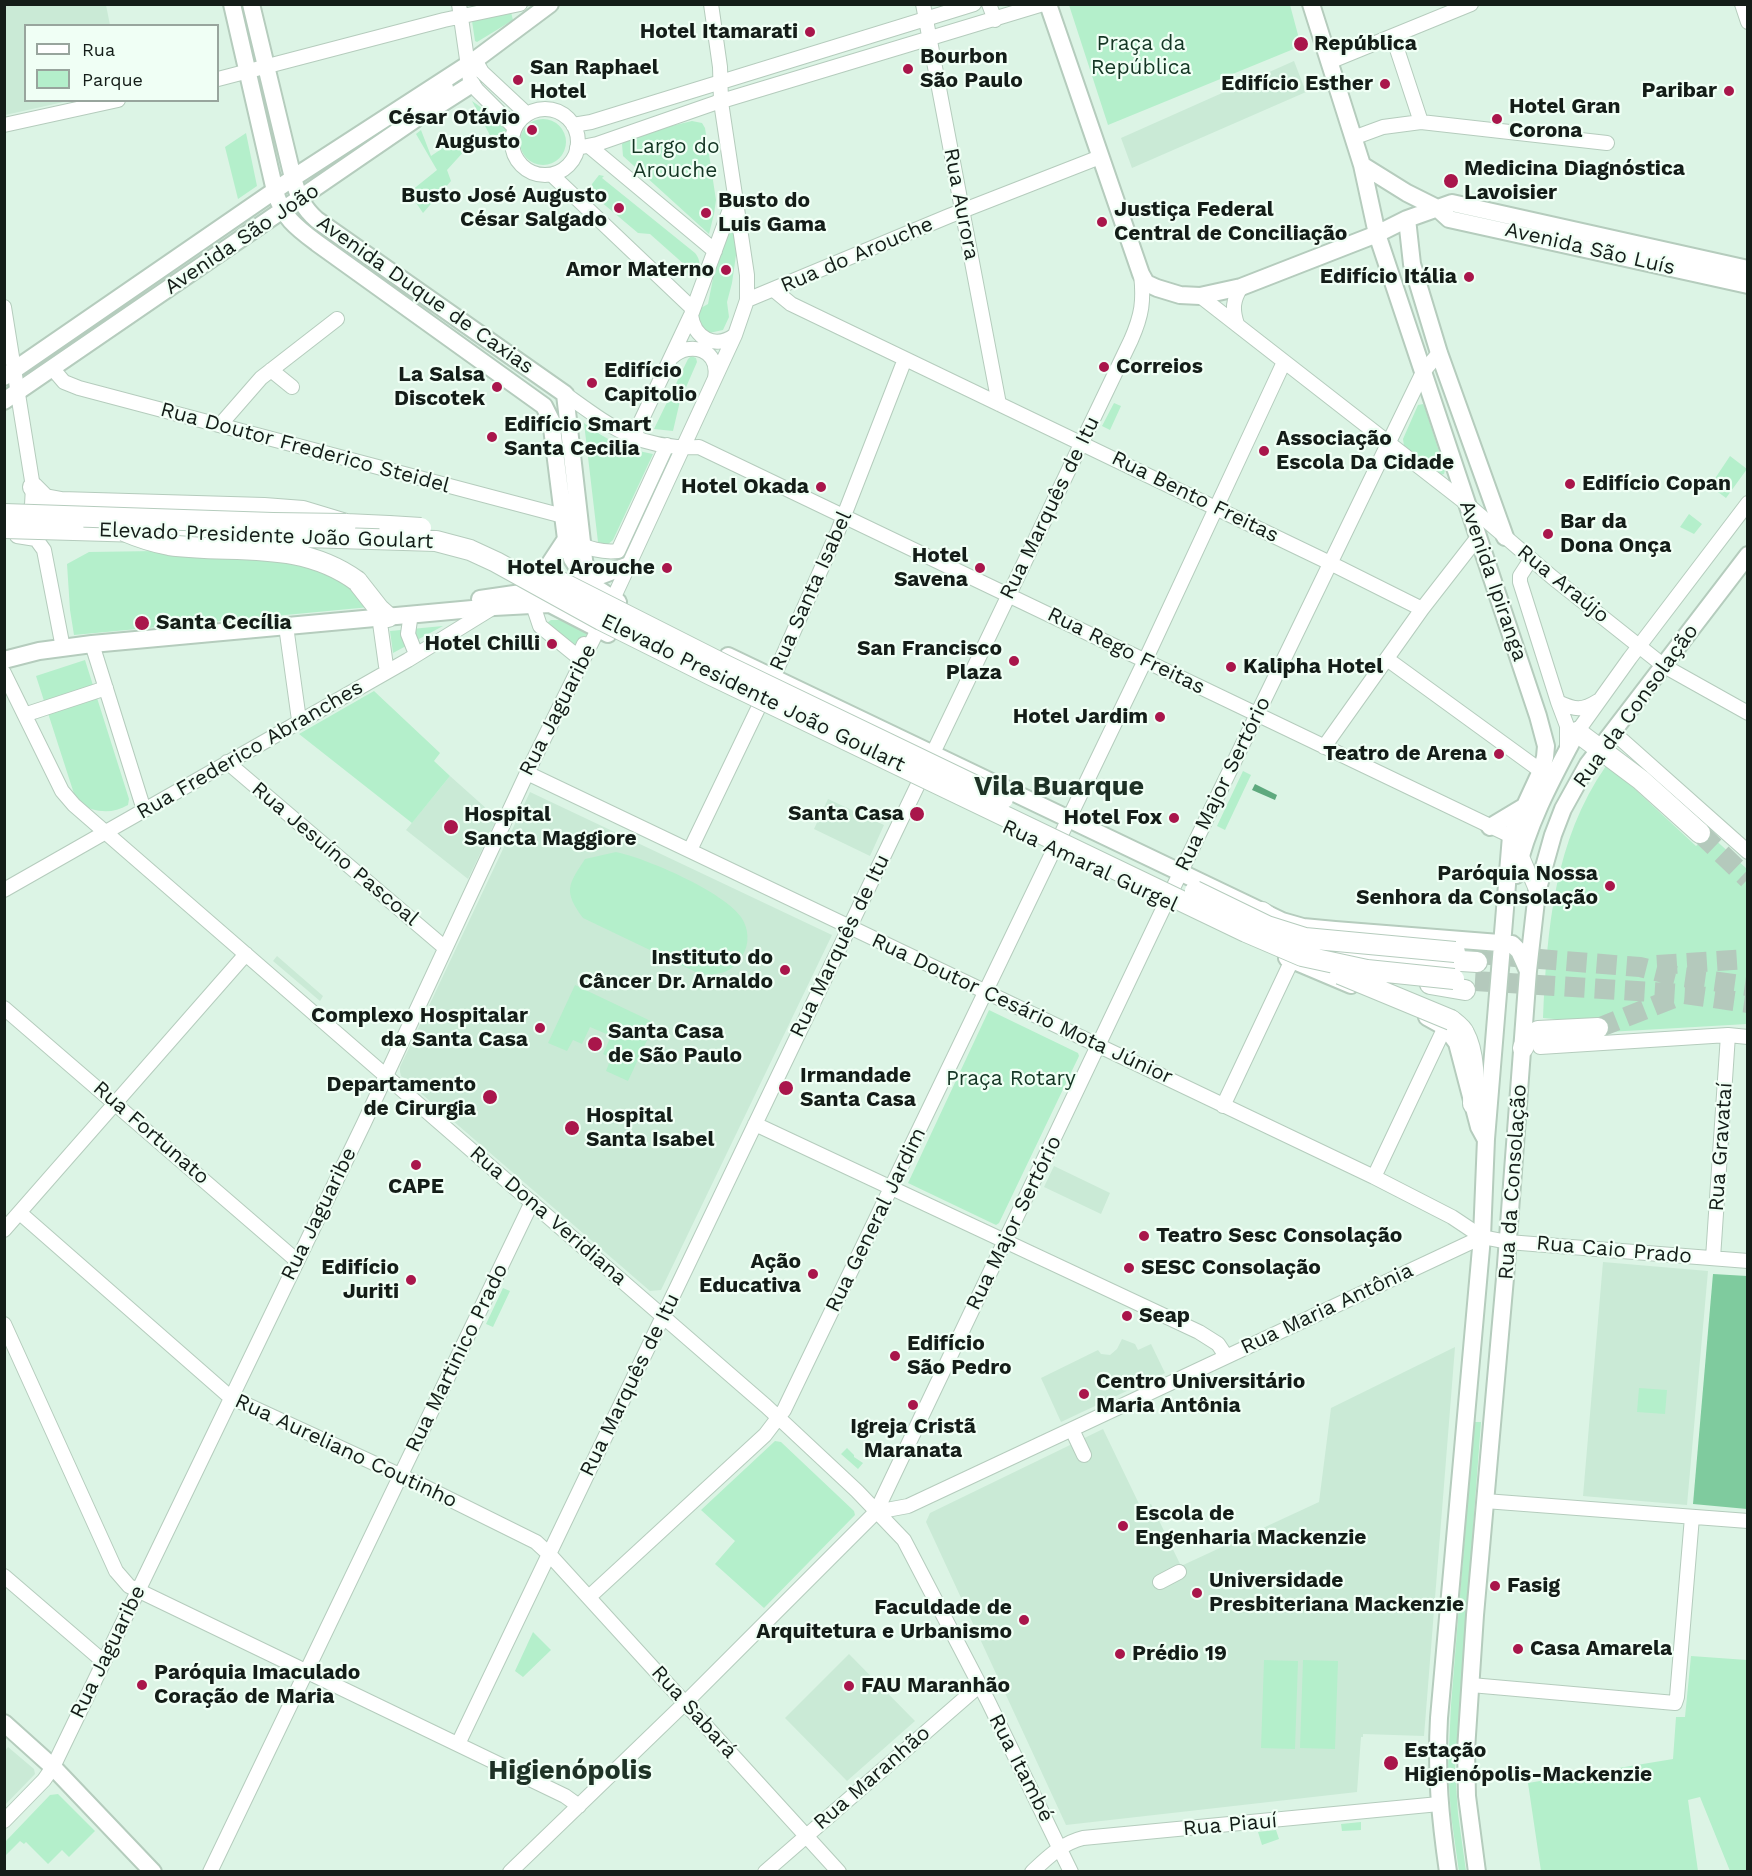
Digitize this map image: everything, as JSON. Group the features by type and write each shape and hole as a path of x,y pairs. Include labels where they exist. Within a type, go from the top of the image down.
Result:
{"highway":[{"path":"33,496 40,495 52,501 85,503 303,511 346,524"},
{"name":"Elevado Presidente João Goulart","path":"4,514 346,524 441,530 484,542 727,666 1267,926 1305,938 1325,941 1455,952 1470,973"},
{"path":"124,531 166,544 267,549 302,555 340,570 357,581 379,609 396,619"},
{"name":"Elevado Presidente João Goulart","path":"8,533 124,531 435,541 470,550 601,620 711,675 1199,908 1302,962 1367,970 1470,973"},
{"path":"1578,732 1607,740 1641,780 1700,834"},
{"path":"1262,912 1284,929 1314,943 1363,955 1470,973"},
{"path":"1302,962 1332,971 1464,1032 1468,1042 1474,1088 1473,1104"},
{"path":"1531,1048 1528,1037 1538,1030 1598,1028"}],"main road":[{"name":"Avenida Duque de Caxias","path":"232,4 275,191 282,212 294,226 544,406"},
{"name":"Avenida Duque de Caxias","path":"251,4 299,200 317,220 565,394"},
{"name":"Avenida São João","path":"9,374 293,178 472,62 550,4"},
{"path":"1048,4 1141,274 1146,283 1157,288 1180,295 1200,296 1241,287 1377,234 1362,165 1311,4"},
{"name":"Avenida São João","path":"11,397 414,120 472,62"},
{"path":"414,120 472,84"},
{"name":"Avenida São Luís","path":"1362,165 1407,193 1437,208 1449,219 1748,285"},
{"name":"Avenida São Luís","path":"1377,234 1407,219 1452,203 1748,269"},
{"name":"Avenida Ipiranga","path":"1407,219 1410,257 1439,353 1501,533"},
{"name":"Avenida Ipiranga","path":"1377,234 1545,736 1543,764"},
{"path":"497,346 504,376"},
{"path":"587,582 565,394 544,406 551,420 566,539 573,562 587,582 614,599"},
{"path":"1478,537 1487,530 1501,533"},
{"path":"532,598 540,579 566,539"},
{"name":"Rua da Consolação","path":"1477,1872 1466,1776 1471,1685 1508,1242 1531,1048 1528,971 1537,892 1563,809 1588,764 1748,555"},
{"path":"4,660 92,644 286,626 396,619 494,607 587,582 629,565"},
{"path":"396,619 420,606 532,598 550,604 599,629"},
{"name":"Rua Amaral Gurgel","path":"614,599 1282,921 1303,927 1501,943"},
{"name":"Rua Amaral Gurgel","path":"599,629 758,708 1166,903 1302,962"},
{"name":"Rua da Consolação","path":"1504,913 1510,901 1528,833 1578,732"},
{"name":"Rua da Consolação","path":"1448,1872 1439,1804 1437,1759 1439,1718 1482,1237 1486,1139 1501,943 1511,836 1543,764"},
{"path":"1491,827 1526,805"},
{"path":"1501,943 1512,944 1515,947 1528,971"},
{"name":"Rua da Consolação","path":"1473,1104 1479,1127 1486,1139"},
{"path":"4,1723 53,1767 153,1872"}],"street":[{"path":"219,79 460,11 520,4"},
{"path":"599,629 715,380 735,335 747,300 745,250 721,102 721,83 711,4"},
{"name":"Rua Aurora","path":"923,4 999,404"},
{"path":"573,125 591,122 721,83 974,4"},
{"path":"989,4 995,20"},
{"path":"715,252 583,147 573,125 562,114 552,110 537,110 527,114 514,128 512,147 519,164 534,174 552,175 567,166 583,147 721,102 1043,4"},
{"path":"1329,62 1471,4"},
{"path":"1742,4 1748,22"},
{"path":"460,11 472,62 469,75 472,84 514,128"},
{"path":"1393,37 1421,122"},
{"path":"472,62 527,114"},
{"path":"4,125 109,102"},
{"path":"1353,138 1383,127 1421,122 1606,143"},
{"name":"Rua do Arouche","path":"747,300 806,274 1100,157"},
{"path":"552,175 692,312 694,329 702,337 722,342 735,335"},
{"path":"684,448 633,438 692,312 735,191"},
{"name":"Rua Marquês de Itu","path":"458,1744 1137,328 1144,299 1141,274"},
{"path":"1237,324 1233,303 1241,287"},
{"name":"Rua Bento Freitas","path":"774,290 791,304 1422,609"},
{"name":"Rua Araújo","path":"1200,296 1467,504 1531,559 1664,666 1748,713"},
{"path":"4,307 11,397 33,496 26,519 8,533"},
{"path":"220,425 252,387 337,319"},
{"path":"672,357 684,349 701,350 709,355 715,365 715,380"},
{"name":"Rua Major Sertório","path":"510,1872 686,1702 876,1512 1330,563 1423,372 1439,353"},
{"name":"Rua Santa Isabel","path":"690,850 773,677 844,515 905,359"},
{"name":"Rua General Jardim","path":"589,1598 765,1435 779,1418 1145,660 1284,362"},
{"name":"Rua Doutor Frederico Steidel","path":"52,368 60,379 71,386 563,516"},
{"path":"271,370 292,387"},
{"name":"Avenida Duque de Caxias","path":"565,394 601,420 633,438"},
{"path":"566,539 609,552 618,551 668,445"},
{"name":"Rua Rego Freitas","path":"684,448 699,447 844,515 1511,836"},
{"path":"4,506 33,496"},
{"name":"Rua da Consolação","path":"1578,732 1639,646 1748,503"},
{"path":"8,533 36,539 44,550 63,648"},
{"path":"1324,747 1422,609 1478,537"},
{"name":"Avenida Ipiranga","path":"1531,559 1520,576 1520,582 1567,726 1567,752"},
{"path":"532,598 540,626 578,657 585,641"},
{"name":"Rua Frederico Abranches","path":"4,890 408,660 494,607"},
{"path":"396,619 408,634 414,649"},
{"path":"386,666 396,619"},
{"path":"286,626 299,720"},
{"name":"Rua Jaguaribe","path":"4,1821 39,1786 53,1767 386,1076 526,772 599,629"},
{"path":"92,644 144,810"},
{"path":"1387,659 1543,764"},
{"name":"Rua Dona Veridiana","path":"4,673 62,791 74,805 664,1316 779,1418 876,1512"},
{"path":"30,713 106,688"},
{"path":"1558,702 1569,707 1585,708 1599,700"},
{"path":"1607,740 1748,852"},
{"name":"Rua Jesuíno Pascoal","path":"227,762 444,946"},
{"name":"Rua Doutor Cesário Mota Júnior","path":"526,772 1374,1178 1452,1217 1482,1237"},
{"path":"1511,836 1537,892"},
{"path":"4,1230 246,954"},
{"path":"1223,1106 1302,962"},
{"name":"Rua Fortunato","path":"4,1008 296,1260"},
{"path":"1374,1178 1448,1023"},
{"path":"1531,1048 1728,1035 1748,1037"},
{"name":"Rua Gravataí","path":"1713,1258 1728,1035"},
{"path":"755,1124 1199,1332 1218,1344 1226,1356"},
{"name":"Rua Martinico Prado","path":"210,1872 532,1202"},
{"name":"Rua Aureliano Coutinho","path":"20,1213 230,1397 402,1475 536,1542 549,1554"},
{"name":"Rua Caio Prado","path":"1482,1237 1508,1242 1748,1261"},
{"name":"Rua Maria Antônia","path":"876,1512 901,1508 1482,1237"},
{"path":"4,1324 116,1571 126,1583 138,1591 565,1796 579,1806"},
{"path":"1075,1436 1084,1455"},
{"path":"887,1491 891,1503 901,1508"},
{"path":"1485,1501 1748,1521"},
{"name":"Rua Itambé","path":"876,1512 904,1540 912,1553 980,1685 1071,1872"},
{"path":"1471,1685 1675,1703 1692,1517"},
{"name":"Rua Sabará","path":"549,1554 839,1872"},
{"path":"1160,1582 1179,1572"},
{"path":"4,1576 104,1662"},
{"name":"Rua Maranhão","path":"765,1872 980,1685"},
{"name":"Rua Piauí","path":"1032,1872 1060,1847 1083,1838 1439,1804"}],"shaded area":[{"path":"4,5 106,5 110,24 24,24 24,102 64,102 5,115"},
{"path":"1294,61 1306,92 1132,168 1121,138"},
{"name":"Hospital Sancta Maggiore","path":"450,776 497,818 468,879 406,830"},
{"path":"1255,784 1277,795 1275,800 1252,790"},
{"name":"Santa Casa de São Paulo","path":"530,792 832,935 661,1290 650,1291 401,1076 400,1067"},
{"path":"828,799 884,825 870,856 814,829"},
{"path":"277,956 323,996 320,1001 273,961"},
{"path":"1054,1166 1110,1193 1101,1214 1044,1187"},
{"path":"1603,1262 1708,1271 1687,1505 1583,1496"},
{"path":"1713,1274 1747,1276 1747,1509 1693,1504"},
{"name":"Centro Universitário Maria Antônia","path":"1122,1339 1135,1344 1138,1350 1151,1344 1165,1373 1061,1422 1041,1378 1098,1350 1101,1354 1110,1355 1117,1349"},
{"name":"Universidade Presbiteriana Mackenzie","path":"1455,1347 1424,1736 1363,1734 1357,1792 1066,1825 926,1522 930,1513 1103,1429 1141,1508 1151,1504 1181,1566 1319,1502 1331,1408"},
{"name":"FAU Maranhão","path":"849,1654 915,1721 847,1781 785,1718"},
{"path":"8,1747 34,1769 35,1774 5,1805 5,1751"}],"green space":[{"name":"Praça da República","path":"1069,5 1290,5 1301,46 1108,125"},
{"path":"510,8 513,20 477,42 475,41 473,17"},
{"path":"472,101 510,128 509,147 495,145"},
{"path":"543,119 559,126 566,142 559,158 543,165 527,158 520,142 527,126"},
{"name":"Largo do Arouche","path":"692,121 702,123 705,128 716,200 709,234 623,156 622,144 629,136"},
{"path":"421,130 431,156 462,135 467,148 447,170 451,181 423,213 408,191 437,170 416,134"},
{"path":"246,133 257,186 238,199 225,147"},
{"name":"Largo do Arouche","path":"599,175 604,176 602,178 695,253 699,260 698,270 688,277 686,266 650,234 638,233 594,196 591,191 592,184"},
{"name":"Largo do Arouche","path":"729,229 736,229 737,248 727,302 729,317 723,330 709,333 703,330 695,314 708,304 715,268"},
{"path":"691,356 696,358 697,362 680,401 673,431 654,429 688,359"},
{"path":"1114,403 1121,406 1110,430 1102,426"},
{"path":"1423,404 1445,470 1444,474 1440,475 1404,446 1403,439 1418,405"},
{"path":"584,423 617,443 653,454 613,540 607,545 598,542"},
{"path":"1730,456 1747,469 1726,498 1710,486"},
{"path":"1689,514 1702,524 1694,534 1680,527"},
{"path":"156,551 186,557 274,560 314,565 351,586 370,607 74,635 67,564 89,552"},
{"path":"551,620 560,620 589,630 579,650 544,625"},
{"path":"443,626 393,653 390,631"},
{"path":"85,660 129,799 128,805 115,810 90,809 77,803 36,676"},
{"path":"374,691 440,753 434,761 450,776 412,823 299,734"},
{"path":"1606,766 1611,767 1696,846 1709,834 1747,869 1747,1024 1599,1032 1600,1023 1543,1018 1551,919 1564,855 1589,794"},
{"path":"1243,771 1251,775 1225,830 1217,826"},
{"path":"616,852 646,861 683,877 732,907 744,921 748,936 745,952 738,962 724,972 700,974 583,918 570,894 575,875 585,859"},
{"path":"575,985 655,1023 628,1081 606,1071 611,1058 603,1054 611,1036 590,1027 582,1044 573,1040 567,1051 548,1043"},
{"name":"Praça Rotary","path":"989,1010 1078,1053 1079,1056 999,1223 996,1225 908,1183"},
{"path":"503,1288 510,1291 493,1327 486,1324"},
{"path":"1639,1388 1667,1390 1665,1414 1637,1412"},
{"path":"1474,1422 1481,1422 1455,1769 1458,1814 1466,1871 1459,1872 1451,1815 1448,1769"},
{"path":"775,1441 781,1442 854,1511 855,1515 764,1608 715,1564 735,1541 701,1510"},
{"path":"847,1448 863,1463 858,1469 841,1454"},
{"path":"533,1632 551,1650 523,1677 515,1671"},
{"path":"1691,1656 1747,1660 1747,1871 1730,1871 1700,1797 1688,1800 1698,1871 1541,1871 1528,1783 1673,1759 1676,1717 1685,1717"},
{"path":"1264,1660 1298,1661 1295,1749 1261,1748"},
{"path":"1303,1660 1338,1661 1335,1749 1300,1748"},
{"path":"58,1794 95,1831 69,1857 62,1850 48,1864 26,1842 24,1844 20,1841 5,1856 5,1842 50,1795"},
{"path":"1361,1822 1361,1830 1342,1831 1341,1824"},
{"path":"1276,1830 1279,1839 1262,1845 1258,1832"}],"tunnel":[{"path":"1700,833 1748,879"},
{"path":"1477,954 1640,967 1676,976 1748,986"},
{"path":"1657,965 1748,959"},
{"path":"1475,981 1685,994 1748,1003"},
{"path":"1598,1028 1679,996"}],"place":[{"name":"Hotel Itamarati","path":"810,32"},
{"name":"República","path":"1301,44"},
{"name":"Bourbon São Paulo","path":"908,69"},
{"name":"San Raphael Hotel","path":"518,80"},
{"name":"Edifício Esther","path":"1385,84"},
{"name":"Paribar","path":"1729,91"},
{"name":"Hotel Gran Corona","path":"1497,119"},
{"name":"César Otávio Augusto","path":"532,130"},
{"name":"Medicina Diagnóstica Lavoisier","path":"1451,181"},
{"name":"Busto José Augusto César Salgado","path":"619,208"},
{"name":"Busto do Luis Gama","path":"706,213"},
{"name":"Justiça Federal Central de Conciliação","path":"1102,222"},
{"name":"Amor Materno","path":"726,270"},
{"name":"Edifício Itália","path":"1469,277"},
{"name":"Correios","path":"1104,367"},
{"name":"Edifício Capitolio","path":"592,383"},
{"name":"La Salsa Discotek","path":"497,387"},
{"name":"Edifício Smart Santa Cecilia","path":"492,437"},
{"name":"Associação Escola Da Cidade","path":"1264,451"},
{"name":"Edifício Copan","path":"1570,484"},
{"name":"Hotel Okada","path":"821,487"},
{"name":"Bar da Dona Onça","path":"1548,534"},
{"name":"Hotel Arouche","path":"667,568"},
{"name":"Hotel Savena","path":"980,568"},
{"name":"Santa Cecília","path":"142,623"},
{"name":"Hotel Chilli","path":"552,644"},
{"name":"San Francisco Plaza","path":"1014,661"},
{"name":"Kalipha Hotel","path":"1231,667"},
{"name":"Hotel Jardim","path":"1160,717"},
{"name":"Teatro de Arena","path":"1499,754"},
{"name":"Santa Casa","path":"917,814"},
{"name":"Hotel Fox","path":"1174,818"},
{"name":"Hospital Sancta Maggiore","path":"451,827"},
{"name":"Paróquia Nossa Senhora da Consolação","path":"1610,886"},
{"name":"Instituto do Câncer Dr. Arnaldo","path":"785,970"},
{"name":"Complexo Hospitalar da Santa Casa","path":"540,1028"},
{"name":"Santa Casa de São Paulo","path":"595,1044"},
{"name":"Irmandade Santa Casa","path":"786,1088"},
{"name":"Departamento de Cirurgia","path":"490,1097"},
{"name":"Hospital Santa Isabel","path":"572,1128"},
{"name":"CAPE","path":"416,1165"},
{"name":"Teatro Sesc Consolação","path":"1144,1236"},
{"name":"SESC Consolação","path":"1129,1268"},
{"name":"Ação Educativa","path":"813,1274"},
{"name":"Edifício Juriti","path":"411,1280"},
{"name":"Seap","path":"1127,1316"},
{"name":"Edifício São Pedro","path":"895,1356"},
{"name":"Centro Universitário Maria Antônia","path":"1084,1394"},
{"name":"Igreja Cristã Maranata","path":"913,1405"},
{"name":"Escola de Engenharia Mackenzie","path":"1123,1526"},
{"name":"Fasig","path":"1495,1586"},
{"name":"Universidade Presbiteriana Mackenzie","path":"1197,1593"},
{"name":"Faculdade de Arquitetura e Urbanismo","path":"1024,1620"},
{"name":"Casa Amarela","path":"1518,1649"},
{"name":"Prédio 19","path":"1120,1654"},
{"name":"Paróquia Imaculado Coração de Maria","path":"142,1685"},
{"name":"FAU Maranhão","path":"849,1686"},
{"name":"Estação Higienópolis-Mackenzie","path":"1391,1763"}],"district":[{"name":"Vila Buarque","path":"1059,787"},
{"name":"Higienópolis","path":"570,1771"}]}
